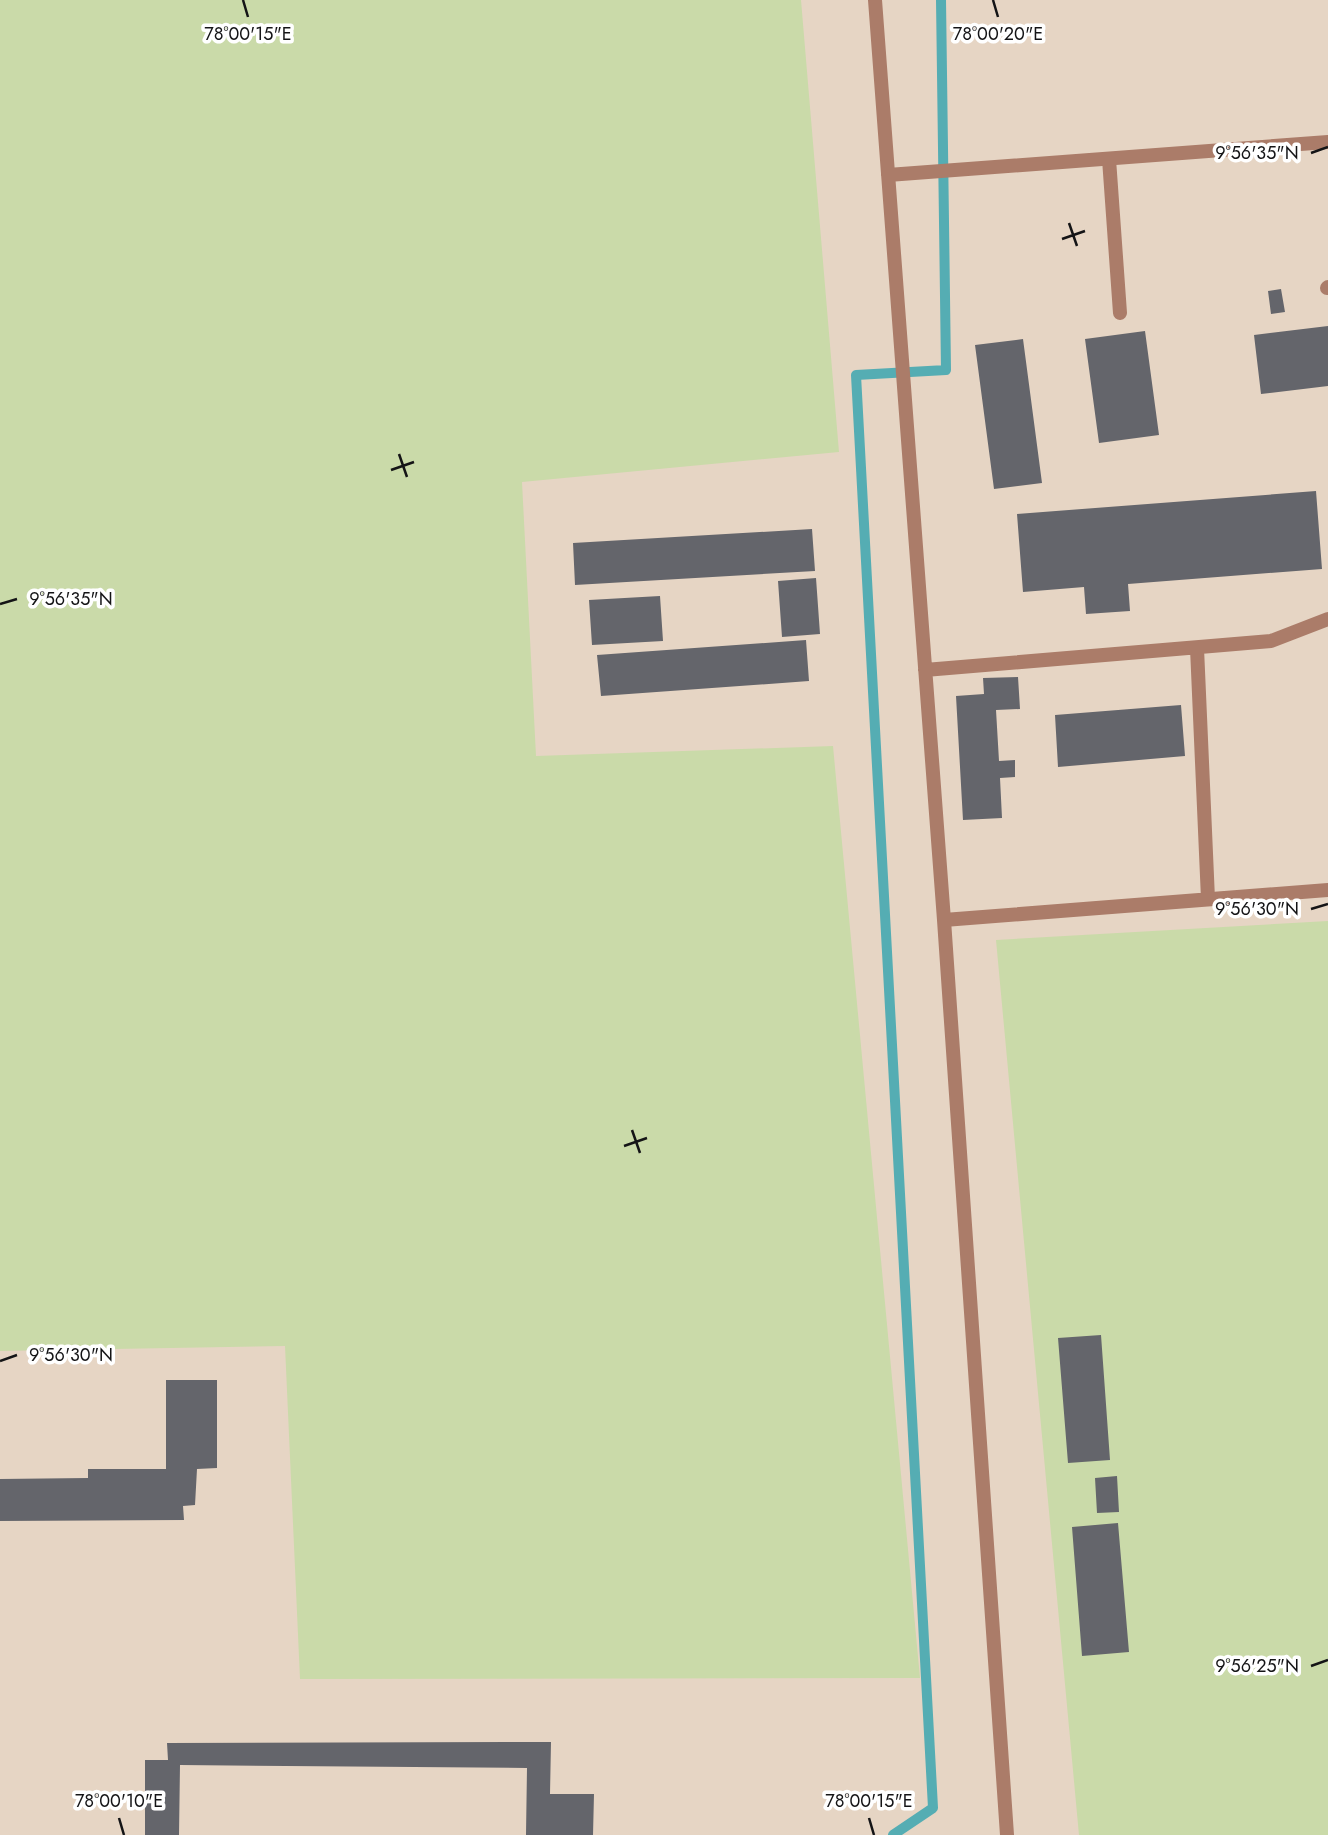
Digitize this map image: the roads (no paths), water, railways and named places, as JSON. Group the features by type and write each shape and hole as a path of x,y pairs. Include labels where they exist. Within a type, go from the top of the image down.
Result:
{"lane":[{"path":"875,0 944,920 1007,1835"},
{"path":"888,175 1328,142"},
{"path":"1108,159 1120,313"},
{"path":"925,670 1271,641 1328,618"},
{"path":"1196,648 1208,900"},
{"path":"944,920 1328,890"}],"waterway":[{"path":"893,1835 933,1808 856,375 946,370 941,0"}]}
